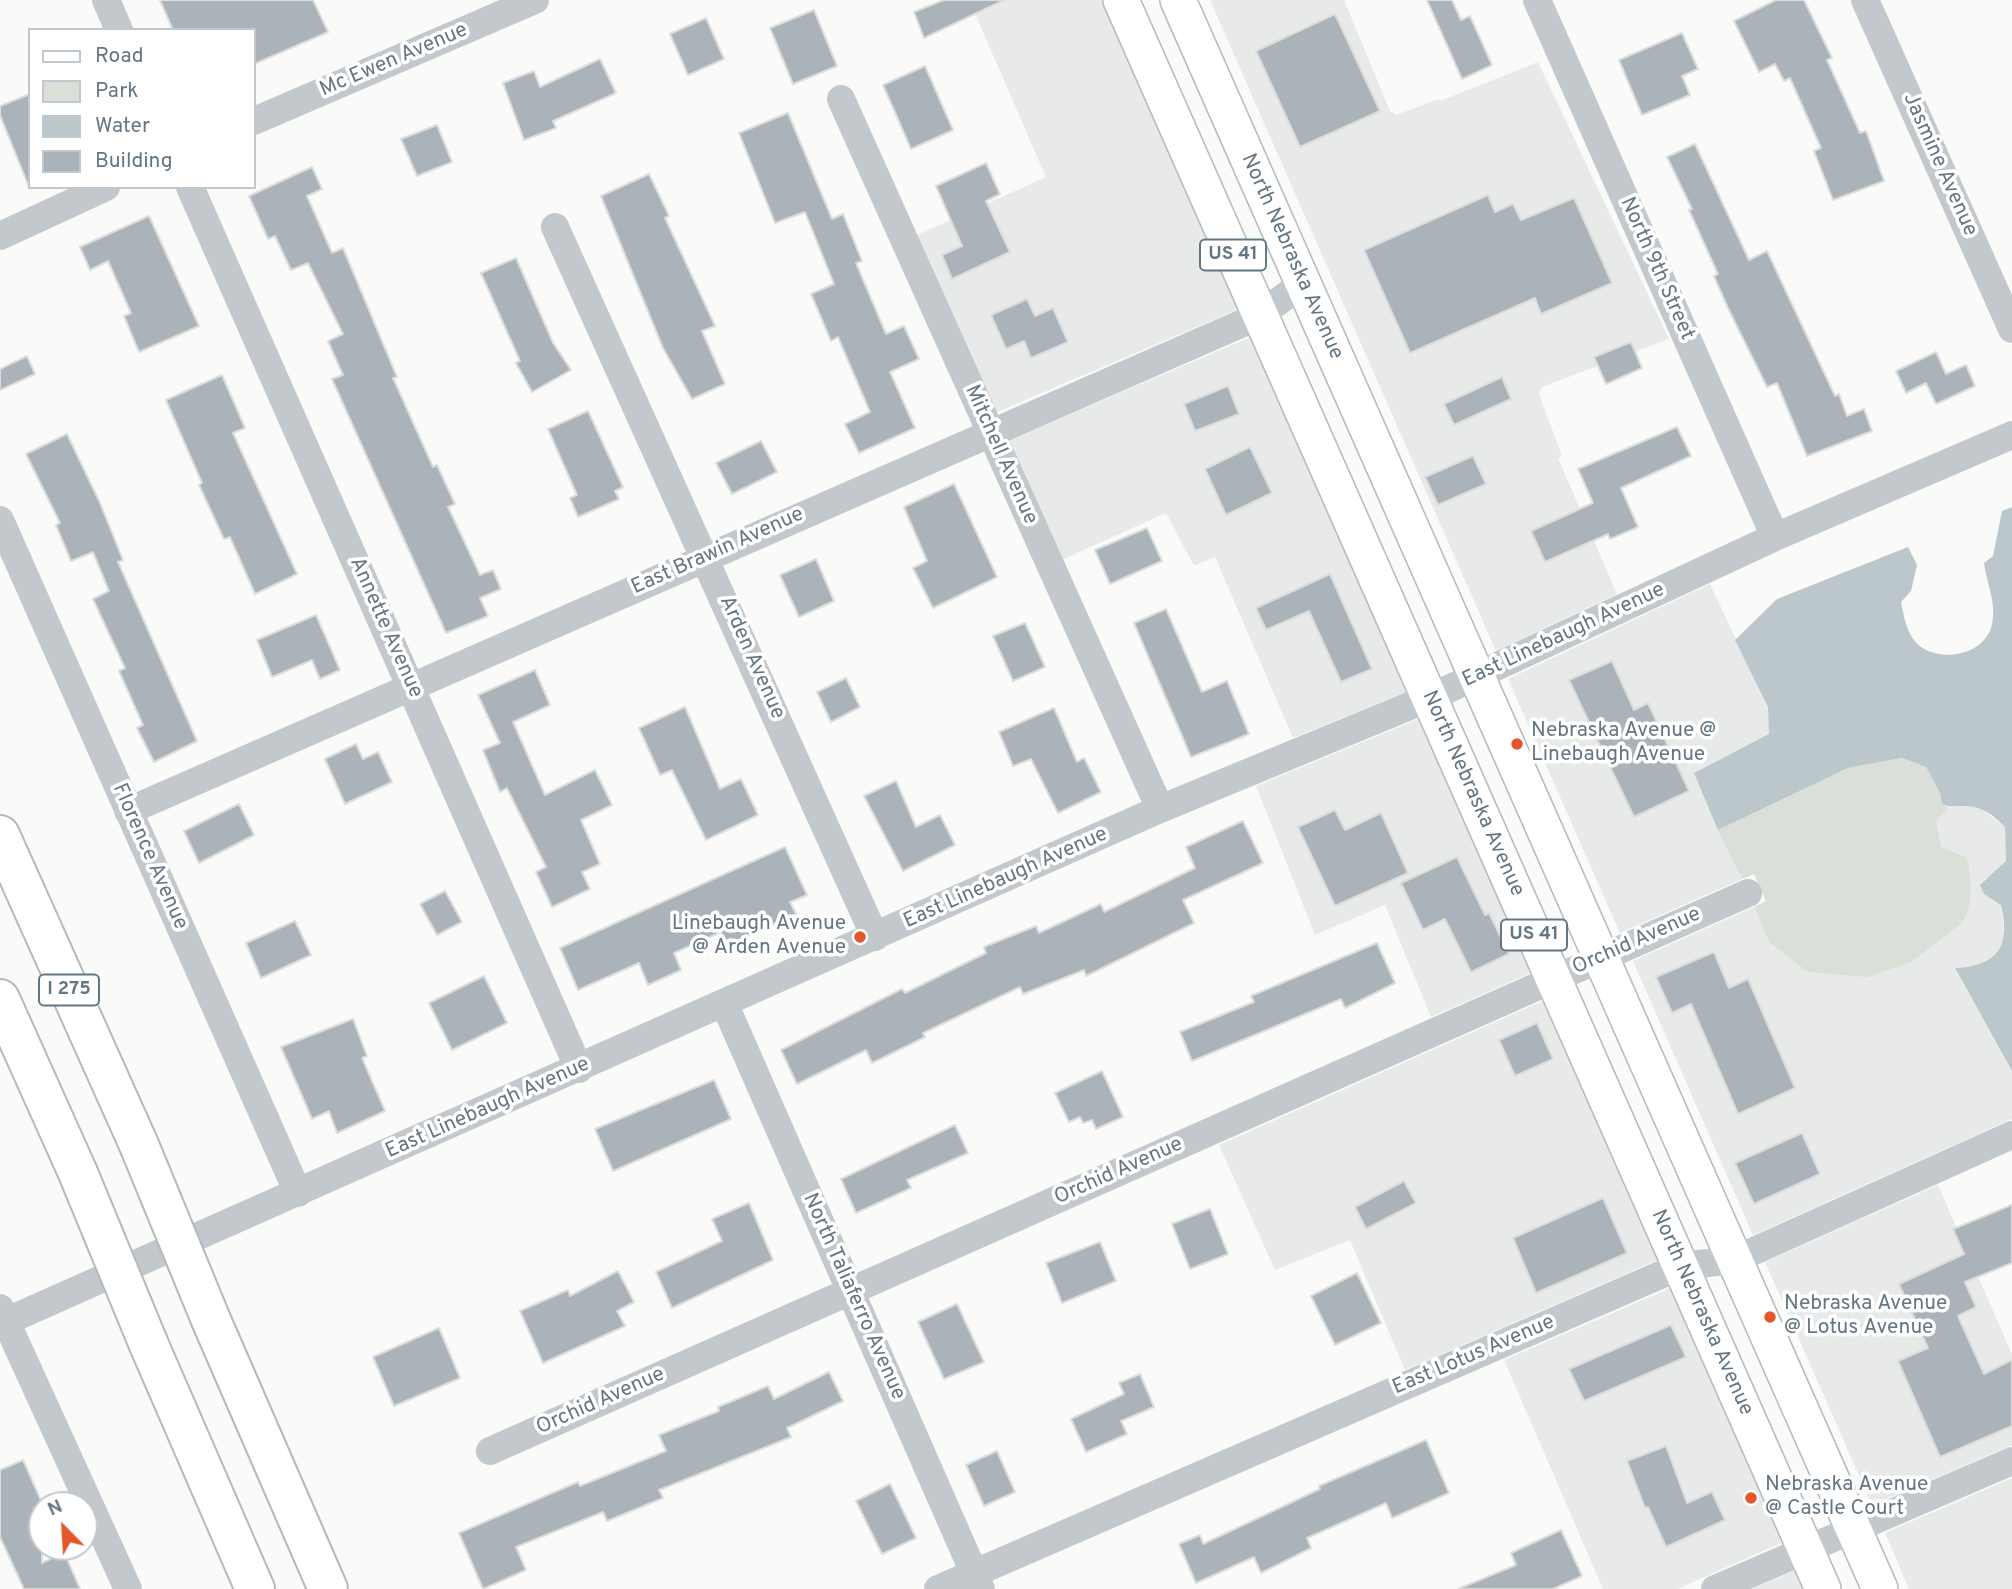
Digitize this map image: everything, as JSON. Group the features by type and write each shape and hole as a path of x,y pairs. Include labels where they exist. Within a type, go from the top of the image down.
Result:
{"highway":[{"name":"I 275","path":"0,835 139,1145 211,1320 328,1589"},
{"path":"0,999 78,1173 255,1589"}],"main road":[{"name":"North Nebraska Avenue","path":"1121,0 1823,1589"},
{"name":"North Nebraska Avenue","path":"1178,0 1880,1589"}],"street":[{"path":"106,0 118,28"},
{"name":"Mc Ewen Avenue","path":"256,120 535,0"},
{"name":"North 9th Street","path":"1538,0 1775,537"},
{"name":"Jasmine Avenue","path":"1865,0 2012,330"},
{"name":"Mitchell Avenue","path":"841,99 1160,809"},
{"path":"0,236 102,189"},
{"name":"Annette Avenue","path":"191,189 579,1069"},
{"name":"Arden Avenue","path":"555,227 874,937"},
{"name":"East Brawin Avenue","path":"128,811 1259,316 1303,283"},
{"name":"East Linebaugh Avenue","path":"2,1318 298,1193 1160,809 1429,698 1775,537 2012,435"},
{"name":"Florence Avenue","path":"0,520 298,1193"},
{"name":"Orchid Avenue","path":"490,1451 1748,893"},
{"name":"North Taliaferro Avenue","path":"725,1005 978,1581"},
{"name":"East Lotus Avenue","path":"938,1589 978,1581 1681,1266 1734,1260 2012,1135"},
{"path":"2,1318 128,1589"},
{"path":"1715,1589 2012,1461"}],"shaded area":[{"path":"969,0 1106,0 1241,308 995,413 917,235 1046,177"},
{"path":"1210,0 1344,0 1390,111 1396,115 1439,99 1440,101 1538,62 1669,339 1542,387 1539,394 1562,456 1558,458 1617,594 1496,651"},
{"path":"1253,336 1411,690 1293,738 1215,557 1194,566 1166,513 1062,560 1008,441"},
{"path":"1710,584 1768,707 1770,734 1694,773 1742,879 1620,933 1508,679"},
{"path":"1423,717 1535,971 1431,1017 1385,905 1315,935 1256,786"},
{"path":"1979,807 2005,827 2006,861 1994,875 1984,880 1991,895 2001,904 2005,937 1995,956 1974,967 1955,969 2012,1071 2012,1119 1753,1235 1633,961 1754,907 1769,942 1912,962 1962,923 1936,821 1949,808"},
{"path":"1547,999 1662,1258 1405,1370 1350,1240 1275,1270 1219,1145"},
{"path":"1938,1185 2012,1354 2012,1445 1872,1505 1765,1262"},
{"path":"1675,1286 1786,1541 1677,1589 1603,1589 1504,1360"},
{"path":"2012,1478 2012,1589 1909,1589 1885,1533"},
{"path":"1798,1569 1807,1589 1752,1589"}],"green space":[{"path":"1902,758 1926,767 1940,793 1942,804 1949,808 1936,821 1942,847 1967,858 1970,892 1966,916 1962,923 1912,962 1867,977 1808,972 1769,942 1754,907 1766,901 1754,874 1742,879 1718,830 1848,768"}],"water":[{"path":"2012,507 2012,1071 1955,968 1982,963 1998,951 2002,942 2004,919 2001,905 1984,894 1980,885 2006,861 2005,827 2001,823 1987,812 1976,808 1942,804 1940,793 1926,767 1902,758 1848,768 1718,830 1694,773 1769,734 1768,707 1735,640 1777,599 1908,547 1917,565 1911,591 1901,602 1912,638 1930,652 1950,655 1971,650 1979,644 1986,637 1993,620 1993,604 1984,563 1993,556 2002,511"}],"building":[{"path":"160,0 313,0 328,32 256,63 256,28 172,28"},
{"path":"944,0 1004,0 924,38 914,12"},
{"path":"1427,0 1452,0 1461,20 1470,16 1492,65 1462,79"},
{"path":"1776,0 1804,0 1832,58 1827,60 1860,133 1866,131 1884,181 1833,200 1814,151 1821,148 1790,78 1784,81 1775,64 1759,72 1734,21"},
{"path":"814,10 837,66 793,84 770,28"},
{"path":"1335,14 1380,111 1300,147 1256,51"},
{"path":"706,18 724,59 688,75 670,34"},
{"path":"1682,33 1698,69 1682,76 1690,95 1642,115 1619,60"},
{"path":"600,59 616,93 553,121 556,128 524,140 503,83 534,71 540,87"},
{"path":"925,66 953,130 911,149 883,85"},
{"path":"28,95 28,185 0,115 0,106"},
{"path":"788,113 832,219 843,214 862,261 856,263 886,334 904,326 919,359 890,372 915,428 859,453 845,424 870,412 838,337 831,341 811,294 834,284 805,212 775,223 739,133"},
{"path":"437,125 452,162 417,176 401,139"},
{"path":"1695,144 1749,260 1767,251 1835,396 1839,394 1847,416 1864,409 1872,431 1807,456 1777,383 1767,387 1728,308 1714,276 1718,274 1689,210 1692,209 1667,157"},
{"path":"986,163 1000,194 986,201 1010,252 952,279 942,255 962,246 936,186"},
{"path":"312,167 322,189 307,196 332,253 343,248 397,377 393,378 433,467 437,465 455,504 448,507 480,575 493,570 501,589 480,598 488,616 446,633 332,379 343,375 328,341 343,334 308,263 291,270 275,236 268,239 249,196"},
{"path":"649,174 669,216 665,218 715,326 702,331 725,384 692,399 663,348 601,196"},
{"path":"1488,195 1495,212 1513,204 1521,220 1574,198 1612,283 1541,314 1535,298 1410,353 1364,250"},
{"path":"149,216 199,326 139,352 124,316 131,313 108,261 90,270 80,247"},
{"path":"516,258 553,343 571,370 532,392 516,363 520,361 481,273"},
{"path":"1027,299 1035,316 1053,308 1068,342 1031,358 1024,341 1006,349 991,315"},
{"path":"1631,342 1642,368 1606,384 1594,357"},
{"path":"1936,352 1946,374 1966,365 1975,386 1936,404 1926,383 1906,393 1896,371"},
{"path":"27,356 35,374 0,390 0,369"},
{"path":"222,375 245,428 233,433 297,574 255,594 230,537 224,539 199,485 202,483 166,400"},
{"path":"1502,377 1511,399 1454,425 1444,404"},
{"path":"1228,386 1239,414 1195,431 1184,404"},
{"path":"588,411 623,487 615,491 619,499 578,517 570,498 577,495 548,429"},
{"path":"1677,427 1691,456 1621,488 1638,527 1610,539 1608,534 1545,562 1531,531 1593,503 1578,469"},
{"path":"67,434 100,503 123,560 118,562 197,741 154,762 137,728 143,725 119,671 125,668 93,599 109,591 93,552 71,561 56,525 60,523 26,454"},
{"path":"761,441 777,472 732,494 716,463"},
{"path":"1250,447 1272,493 1226,515 1205,469"},
{"path":"1473,456 1486,484 1438,505 1425,477"},
{"path":"954,484 997,577 933,608 913,568 927,561 904,507"},
{"path":"1147,528 1162,561 1110,584 1095,550"},
{"path":"816,559 834,601 799,617 780,575"},
{"path":"1330,574 1372,669 1341,682 1309,611 1266,630 1256,608"},
{"path":"1166,609 1202,692 1227,681 1249,734 1191,757 1134,623"},
{"path":"316,615 340,670 320,679 312,660 272,677 257,640"},
{"path":"1025,623 1045,667 1013,681 993,636"},
{"path":"1612,661 1634,710 1648,703 1689,791 1634,817 1569,680"},
{"path":"535,670 550,705 513,722 545,795 595,770 612,805 581,820 600,864 582,872 590,889 552,907 536,872 546,867 507,788 500,792 483,750 500,743 478,695"},
{"path":"846,678 860,707 831,722 817,692"},
{"path":"685,707 720,789 741,779 758,815 706,840 672,770 660,775 639,728"},
{"path":"1054,708 1077,762 1084,758 1101,792 1058,813 1031,759 1013,766 999,732"},
{"path":"356,744 363,759 378,752 392,782 345,804 325,759"},
{"path":"896,781 916,827 940,815 955,845 903,871 864,796"},
{"path":"239,804 254,835 199,863 184,831"},
{"path":"1335,810 1345,830 1381,813 1408,873 1335,906 1298,827"},
{"path":"1243,821 1263,863 1183,900 1194,923 1086,976 1084,970 1023,994 1020,987 923,1033 925,1037 872,1063 866,1050 797,1084 781,1050 902,989 905,993 986,953 984,947 1036,926 1039,933 1101,904 1104,912 1195,868 1186,847"},
{"path":"785,847 807,895 790,902 796,914 727,946 721,932 674,953 681,970 648,985 639,963 578,990 560,948"},
{"path":"1457,857 1485,915 1489,913 1509,954 1471,972 1445,919 1423,930 1401,883"},
{"path":"445,891 462,922 437,935 420,904"},
{"path":"295,921 311,955 261,978 246,943"},
{"path":"1377,943 1395,983 1345,1008 1341,999 1192,1061 1180,1032 1254,1002 1251,996"},
{"path":"1714,952 1729,988 1748,979 1795,1088 1738,1114 1691,1004 1672,1013 1656,977"},
{"path":"484,976 507,1023 452,1050 429,1003"},
{"path":"353,1019 367,1056 362,1058 385,1111 337,1133 329,1111 312,1119 281,1047"},
{"path":"1537,1023 1553,1059 1515,1076 1499,1040"},
{"path":"1102,1071 1123,1117 1096,1129 1092,1120 1083,1123 1080,1117 1069,1122 1055,1093"},
{"path":"714,1080 731,1119 613,1171 595,1129"},
{"path":"955,1125 968,1153 907,1180 911,1188 856,1213 841,1179"},
{"path":"1802,1133 1820,1174 1754,1204 1735,1163"},
{"path":"1404,1181 1416,1203 1366,1229 1355,1207"},
{"path":"1603,1198 1627,1253 1536,1293 1513,1238"},
{"path":"749,1203 773,1260 672,1308 656,1272 722,1241 712,1219"},
{"path":"2012,1205 2012,1263 1965,1282 1976,1307 1958,1316 1984,1374 2012,1360 2012,1426 1940,1457 1898,1361 1928,1348 1899,1284 1964,1254 1953,1229"},
{"path":"1210,1209 1228,1254 1190,1269 1172,1224"},
{"path":"1100,1242 1116,1281 1062,1303 1046,1263"},
{"path":"618,1271 634,1302 617,1311 625,1326 543,1363 520,1311 568,1290 570,1296"},
{"path":"1357,1273 1381,1323 1335,1345 1311,1296"},
{"path":"957,1304 984,1362 944,1379 918,1322"},
{"path":"1671,1325 1686,1357 1584,1401 1569,1369"},
{"path":"439,1328 460,1378 394,1406 373,1357"},
{"path":"829,1372 843,1401 787,1428 791,1437 659,1490 663,1498 607,1521 603,1512 516,1547 526,1570 483,1589 459,1533 578,1482 580,1486 666,1451 659,1435 719,1411 718,1407 768,1386 774,1399"},
{"path":"1140,1374 1154,1407 1121,1421 1127,1434 1086,1452 1071,1419 1124,1394 1119,1383"},
{"path":"1426,1440 1449,1493 1392,1518 1386,1503 1307,1538 1311,1548 1261,1573 1254,1557 1196,1583 1179,1544 1200,1535 1203,1544 1320,1489 1319,1486"},
{"path":"1666,1446 1687,1503 1712,1492 1725,1520 1666,1547 1648,1507 1645,1508 1627,1461"},
{"path":"997,1451 1015,1492 984,1506 966,1465"},
{"path":"23,1460 37,1491 28,1491 28,1561 68,1561 80,1589 24,1589 0,1537 0,1470"},
{"path":"890,1484 916,1538 882,1554 856,1501"},
{"path":"1561,1530 1582,1576 1553,1589 1458,1589 1516,1565 1511,1553"}],"place":[{"name":"Nebraska Avenue @ Linebaugh Avenue","path":"1517,744"},
{"name":"Linebaugh Avenue @ Arden Avenue","path":"860,937"},
{"name":"Nebraska Avenue @ Lotus Avenue","path":"1770,1317"},
{"name":"Nebraska Avenue @ Castle Court","path":"1751,1498"}]}
